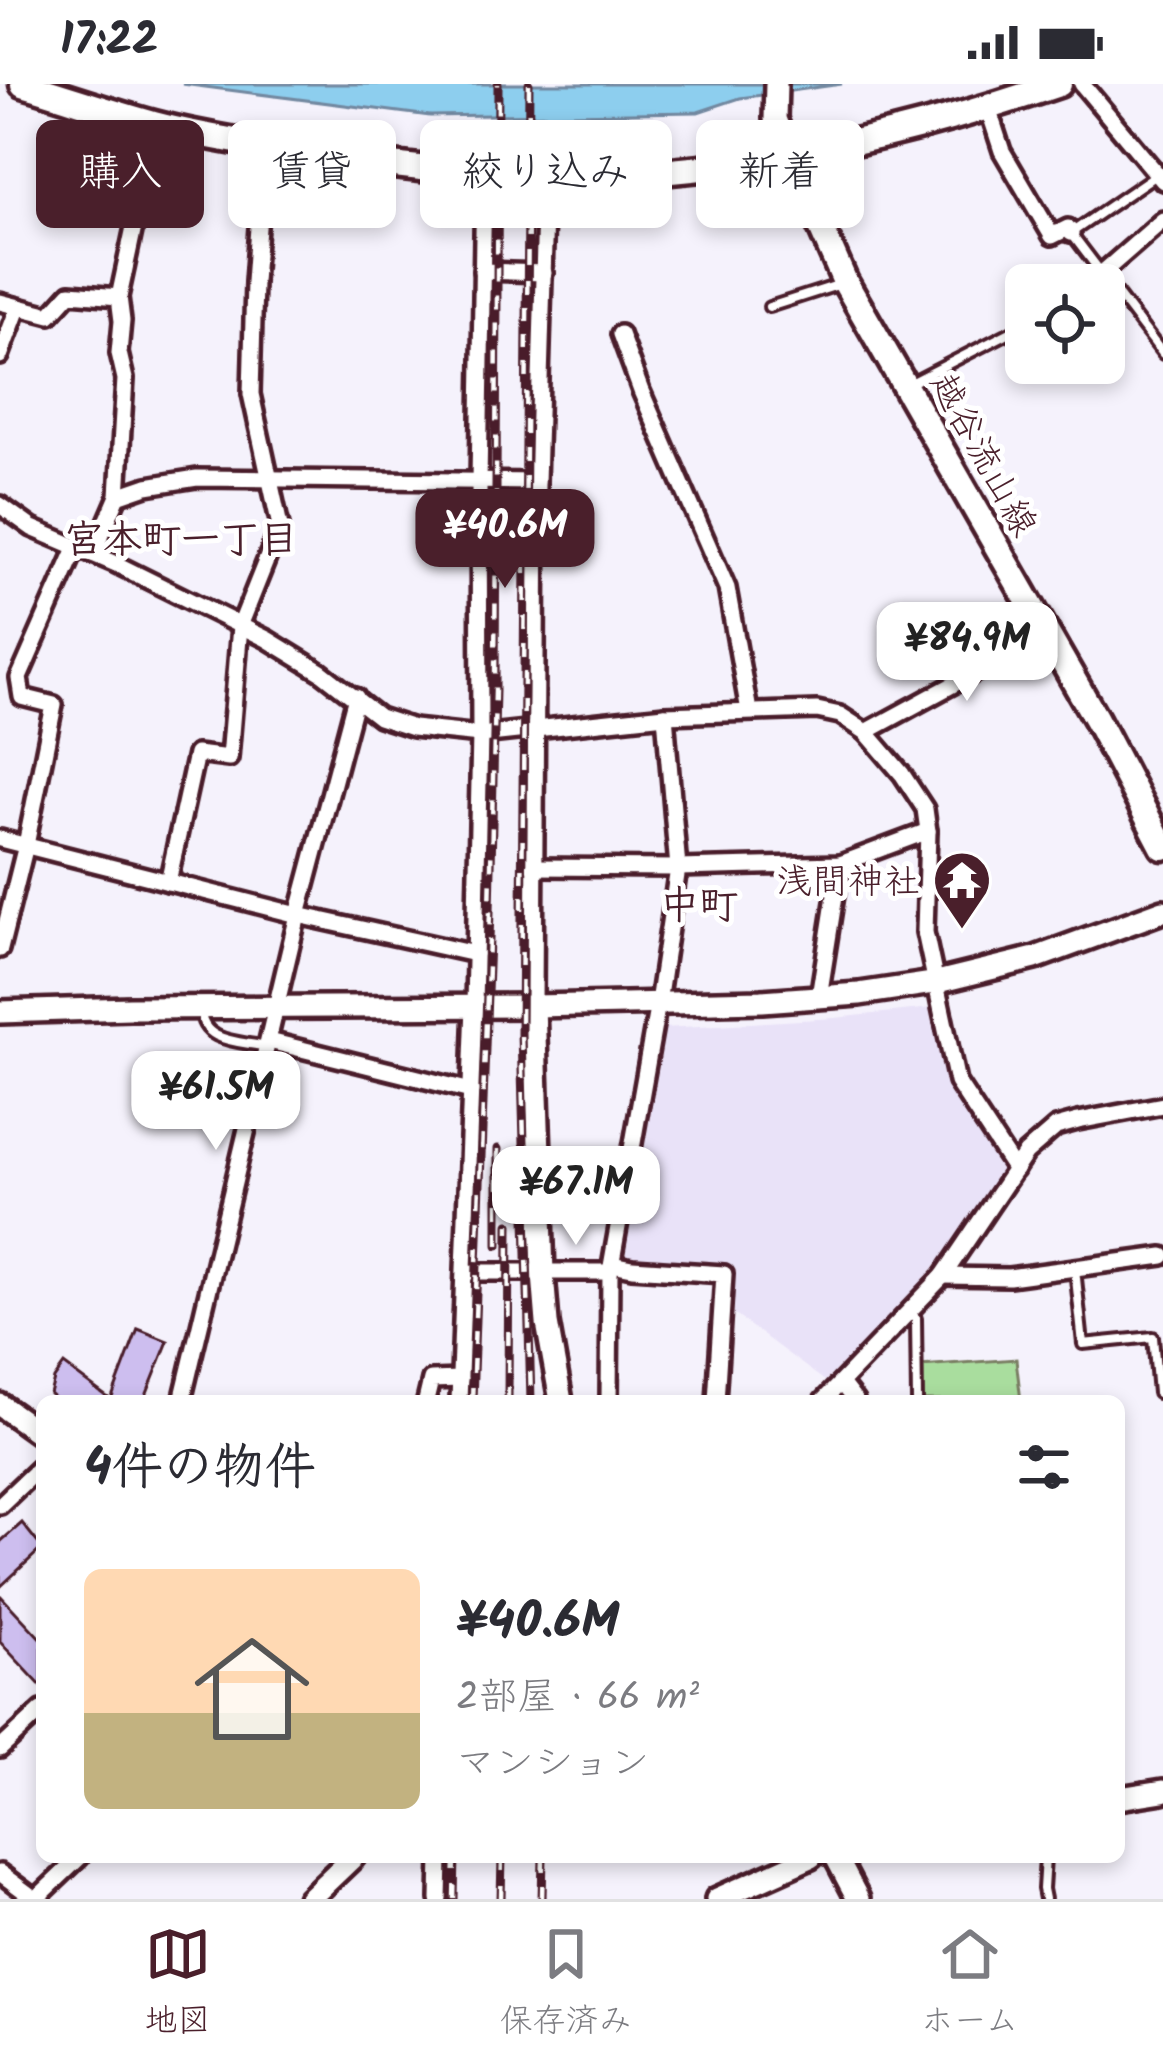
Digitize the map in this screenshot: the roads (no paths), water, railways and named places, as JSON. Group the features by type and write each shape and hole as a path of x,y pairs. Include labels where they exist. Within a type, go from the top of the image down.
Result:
{"main road":[{"path":"23,84 143,120"},
{"path":"864,139 988,108 1059,84"},
{"name":"越谷流山線","path":"821,228 845,282 1096,719 1163,847"}],"street":[{"path":"776,84 777,120"},
{"path":"1082,84 1159,173"},
{"path":"988,108 1002,151 1052,236 1068,228 1072,233"},
{"path":"1112,264 1163,220"},
{"path":"0,949 54,705 22,697 19,678 118,496 125,379 119,353 118,297 133,228"},
{"path":"168,882 196,754 229,758 240,626 280,526 251,394 258,228"},
{"path":"459,1395 480,735 483,228"},
{"path":"545,228 537,482 534,1006 543,1274 560,1395"},
{"path":"482,271 544,273"},
{"path":"0,302 50,315 70,293 118,297"},
{"path":"0,356 18,308"},
{"path":"620,334 727,588 749,711"},
{"path":"118,496 197,478 537,482"},
{"path":"0,505 32,528 240,626 321,671 379,717 413,728 480,735 664,715 817,710 840,715 866,732 925,809 925,932 957,1082 1015,1170"},
{"path":"866,732 1046,634"},
{"path":"183,1395 298,915 356,697"},
{"path":"610,1395 611,1268 678,868 664,715"},
{"path":"534,867 840,864 928,831"},
{"path":"0,839 298,915 475,954"},
{"path":"818,997 840,864"},
{"path":"0,1012 534,1006 859,994 934,983 1035,958 1163,911"},
{"path":"269,1044 470,1091"},
{"path":"829,1395 943,1276 1027,1153 1057,1127 1163,1105"},
{"path":"943,1276 1009,1277 1163,1256"},
{"path":"465,1272 543,1274 632,1268 724,1274 716,1395"},
{"path":"427,1395 431,1380 460,1379"},
{"path":"841,1383 850,1395"},
{"path":"0,1405 36,1432"},
{"path":"0,1504 36,1471"},
{"path":"0,1749 36,1716"},
{"path":"1125,1797 1163,1791"},
{"path":"0,1873 35,1899 74,1863"},
{"path":"309,1899 347,1863"},
{"path":"439,1899 440,1863"},
{"path":"717,1899 798,1863"},
{"path":"839,1863 858,1899"}],"lane":[{"path":"1094,264 1072,233 1159,173"},
{"path":"769,307 845,282"},
{"path":"1125,305 1163,354"},
{"path":"906,386 1005,335"},
{"path":"201,1010 201,1024 209,1034 269,1044"},
{"path":"1075,1268 1083,1344 1153,1337 1158,1393 1163,1392"},
{"path":"909,1312 916,1318 917,1395"},
{"path":"1045,1863 1045,1899"}],"water":[{"path":"182,84 842,84 740,98 698,112 430,116"}],"railway":[{"path":"472,1395 495,690 498,84"},
{"path":"529,84 521,1033 531,1395"},
{"path":"498,1149 498,1245"},
{"path":"508,1395 509,1224"},
{"path":"454,1899 455,1863"},
{"path":"501,1899 502,1863"},
{"path":"542,1899 543,1863"}],"place":[{"name":"浅間神社","path":"962,931"}],"district":[{"name":"宮本町一丁目","path":"181,538"},
{"name":"中町","path":"699,904"}]}
